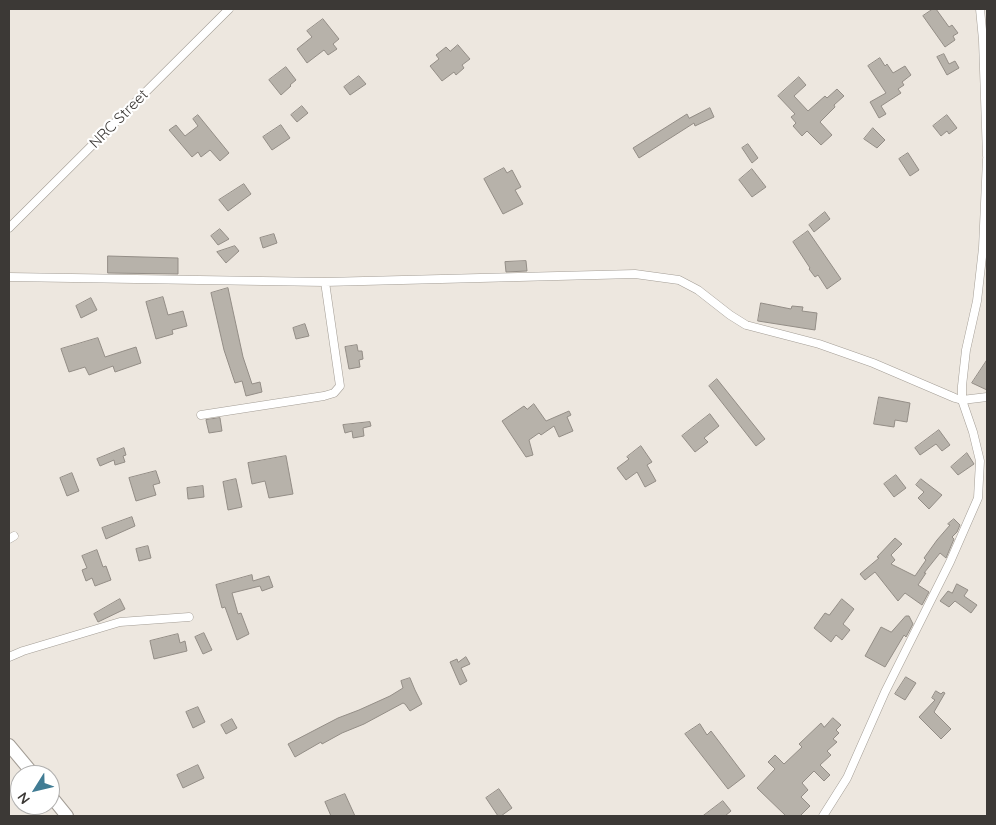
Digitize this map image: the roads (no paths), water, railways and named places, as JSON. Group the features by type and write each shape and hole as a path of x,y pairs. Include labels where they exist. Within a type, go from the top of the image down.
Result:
{"highway":[{"path":"9,745 26,765"}],"street":[{"name":"NRC Street","path":"9,228 229,9"},
{"path":"823,816 847,778 885,692 950,562 978,498 980,461 962,400 962,386 983,248 987,158 983,40 980,9"},
{"path":"9,278 325,282 635,274 679,280 698,290 746,325 837,350 873,363 947,396 962,400 987,397"},
{"path":"201,415 334,393 340,386 325,282"},
{"path":"9,656 120,622 189,617"}]}
